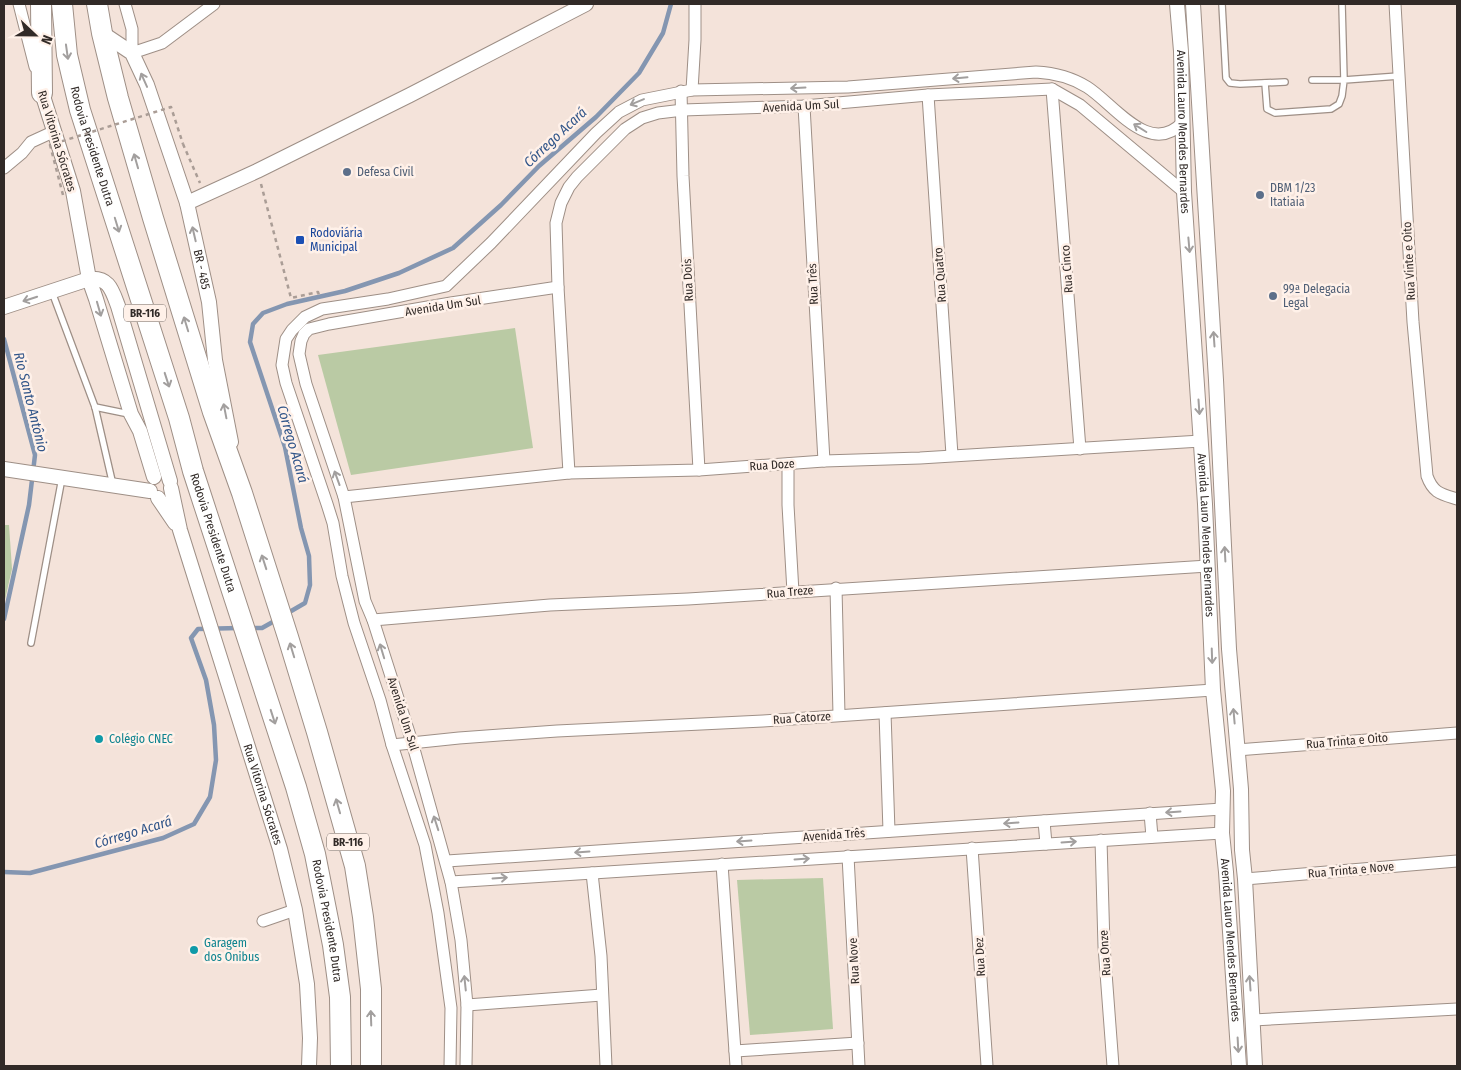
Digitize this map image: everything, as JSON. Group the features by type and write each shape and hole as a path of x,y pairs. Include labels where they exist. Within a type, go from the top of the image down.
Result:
{"highway":[{"path":"41,4 42,93"},
{"name":"Rodovia Presidente Dutra","path":"62,4 67,56 80,110 179,418 193,471 296,787 315,854 333,945 340,997 341,1066"},
{"name":"BR-116","path":"97,4 118,98 153,218 213,412 282,617 355,866 371,989 371,1066"}],"street":[{"name":"Rua Vitorina Sócrates","path":"19,4 42,93 55,131 76,208 81,244 89,279 131,414 140,431 150,488 180,530 280,849 295,910 307,984 309,1066"},
{"path":"125,4 132,29 132,53"},
{"path":"132,53 162,43 214,4"},
{"path":"186,203 257,171 500,50 586,4"},
{"name":"Rua Dois","path":"695,4 695,40 682,110 684,186 699,470"},
{"name":"Avenida Lauro Mendes Bernardes","path":"1177,4 1182,88 1184,192 1205,504 1213,690 1222,791 1222,832 1239,1066"},
{"name":"Avenida Lauro Mendes Bernardes","path":"1193,4 1223,503 1228,618 1241,789 1255,1066"},
{"name":"Rua Vinte e Oito","path":"1395,4 1413,322 1427,476 1430,486 1438,492 1457,499"},
{"path":"102,33 132,53"},
{"name":"BR - 485","path":"132,53 147,85 186,203 209,302 215,360 242,494"},
{"name":"Avenida Um Sul","path":"453,1066 451,1008 433,881 425,845 412,802 392,745 380,700 352,615 327,504 286,383 282,365 283,351 286,339 292,330 305,317 314,312 446,286 596,133 630,105 654,96 686,90 774,89 904,83 1048,72 1068,78 1089,89 1128,121 1152,134 1168,133 1175,130 1183,122"},
{"path":"982,76 984,92"},
{"path":"904,83 904,97"},
{"path":"1182,88 1199,87"},
{"path":"729,89 730,110"},
{"path":"1052,89 1080,104 1184,192 1204,190"},
{"name":"Avenida Um Sul","path":"466,1066 468,1005 452,882 412,742 373,620 365,601 344,496 306,384 299,354 304,334 309,329 324,325 450,303 558,287 556,223 561,203 569,187 577,177 625,128 642,118 658,113 682,110 730,110 804,106 928,95 1052,89"},
{"name":"Rua Cinco","path":"1052,89 1080,449"},
{"path":"1080,104 1089,89"},
{"name":"Rua Quatro","path":"928,95 952,455"},
{"name":"Rua Três","path":"804,106 824,461"},
{"path":"4,168 22,153 31,142 55,131"},
{"path":"596,133 608,146"},
{"path":"1190,264 1209,263"},
{"path":"4,307 89,279 102,280 112,290 171,485 180,530"},
{"path":"446,286 450,303"},
{"path":"558,287 569,473"},
{"name":"Rua Doze","path":"344,496 569,473 699,470 824,461 920,458 1201,441"},
{"path":"788,464 788,505 793,592"},
{"path":"4,469 113,486 150,488 168,495 171,485"},
{"path":"150,488 162,476 171,485"},
{"path":"1205,504 1223,503"},
{"name":"Rua Treze","path":"373,620 532,606 688,599 836,588 1208,566"},
{"path":"836,588 839,716"},
{"path":"1211,620 1228,618"},
{"name":"Rua Catorze","path":"392,745 557,731 754,722 1213,690"},
{"path":"380,700 396,695"},
{"path":"885,713 889,831"},
{"name":"Rua Trinta e Oito","path":"1237,750 1457,733"},
{"path":"1222,791 1241,789"},
{"path":"412,802 428,800"},
{"name":"Avenida Três","path":"447,861 1222,809"},
{"path":"1150,814 1152,837"},
{"path":"1044,821 1046,844"},
{"path":"928,829 929,851"},
{"path":"1222,832 1242,831"},
{"name":"Avenida Três","path":"452,882 1222,832"},
{"path":"766,840 770,861"},
{"name":"Rua Onze","path":"1101,840 1104,946 1114,1066"},
{"path":"665,846 667,868"},
{"name":"Rua Dez","path":"972,848 987,1066"},
{"path":"537,855 541,876"},
{"name":"Rua Nove","path":"848,856 859,1066"},
{"name":"Rua Trinta e Nove","path":"1245,880 1457,861"},
{"path":"722,864 736,1066"},
{"path":"592,872 601,956 606,1066"},
{"path":"263,921 295,910"},
{"path":"442,938 460,940"},
{"path":"1230,942 1248,940"},
{"path":"468,1005 602,995"},
{"path":"1253,1020 1457,1009"},
{"path":"735,1051 858,1043"}],"lane":[{"path":"1222,4 1226,78 1230,83 1285,82"},
{"path":"1265,83 1267,109 1274,113 1331,108 1339,104 1344,80 1342,4"},
{"path":"1312,80 1399,76"},
{"path":"52,292 95,407 113,486"},
{"path":"95,407 131,414"},
{"path":"31,643 62,478"}],"path":[{"path":"63,195 50,145 171,107 183,144 205,194"},
{"path":"257,171 291,298 318,292 319,295"}],"green space":[{"path":"515,328 533,448 351,475 318,355"},
{"path":"4,525 9,525 12,569 4,604"},
{"path":"823,878 833,1029 750,1035 737,880"}],"waterway":[{"name":"Córrego Acará","path":"286,614 305,603 310,585 309,556 301,528 285,447 250,342 253,324 263,313 287,304 345,291 399,273 453,248 501,205 539,166 596,117 639,73 663,33 671,4"},
{"name":"Rio Santo Antônio","path":"4,339 35,455 29,505 4,619"},
{"name":"Córrego Acará","path":"250,628 262,628 278,619"},
{"name":"Córrego Acará","path":"4,872 30,873 163,838 194,824 210,797 216,760 214,725 206,680 191,638 198,629 238,628"}],"place":[{"name":"Defesa Civil","path":"347,172"},
{"name":"DBM 1/23 Itatiaia","path":"1260,195"},
{"name":"Rodoviária Municipal","path":"300,240"},
{"name":"99ª Delegacia Legal","path":"1273,296"},
{"name":"Colégio CNEC","path":"99,739"},
{"name":"Garagem dos Onibus","path":"194,950"}]}
